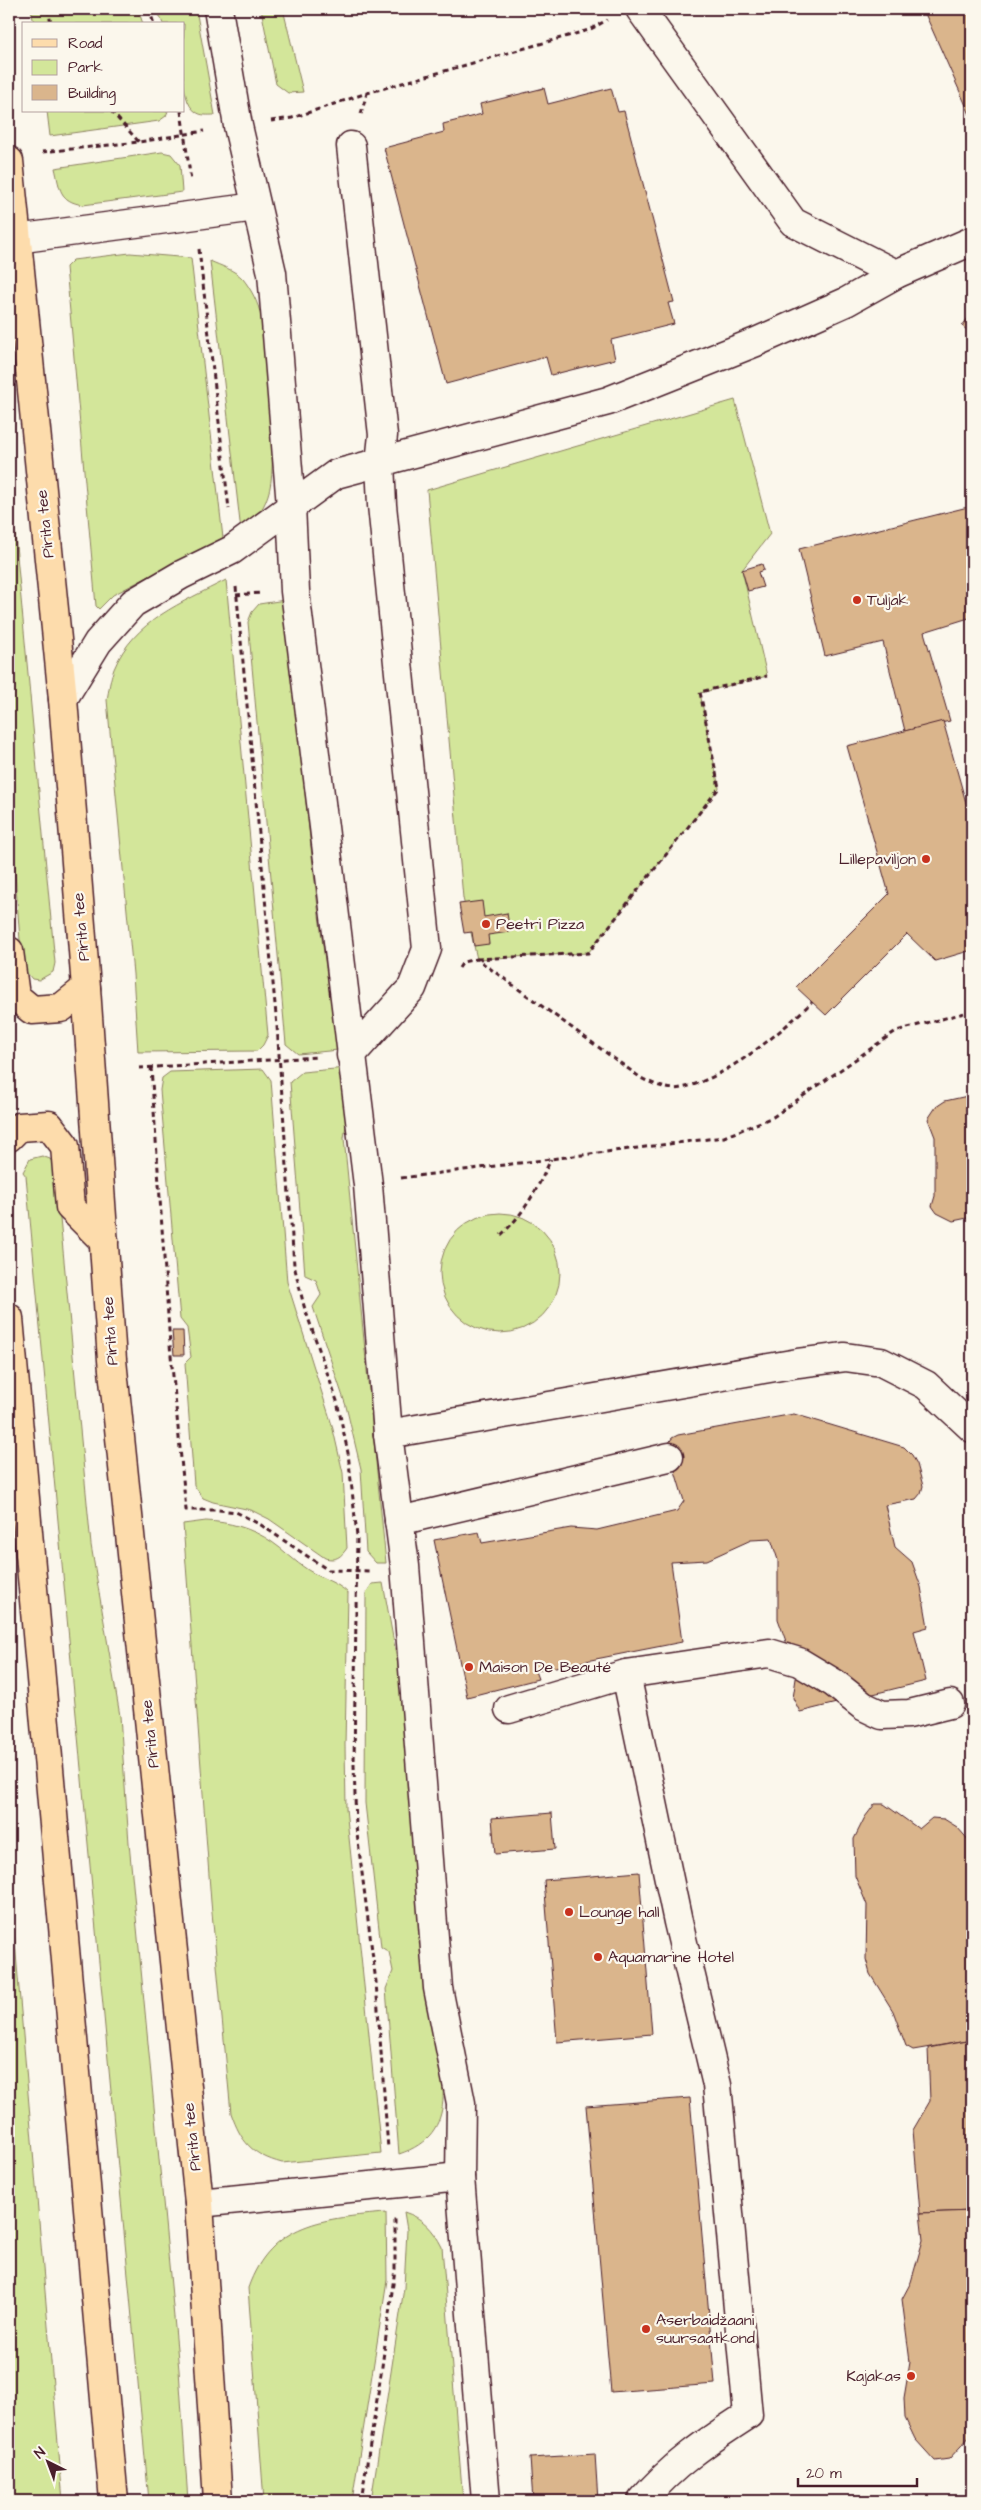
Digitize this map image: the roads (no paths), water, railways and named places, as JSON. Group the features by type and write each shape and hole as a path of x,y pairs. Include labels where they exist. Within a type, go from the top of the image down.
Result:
{"main road":[{"name":"Pirita tee","path":"9,161 12,240 63,699 86,988 112,1360 199,2203 218,2501"},
{"path":"9,951 15,996 32,1010 61,1008 86,988"},
{"path":"9,1138 19,1127 49,1125 65,1146 70,1207 104,1241"},
{"path":"9,1318 114,2501"}],"street":[{"path":"218,9 238,126 272,273 295,591 368,1184 388,1434 405,1566 438,1988 461,2103 460,2178 486,2501"},
{"path":"640,9 793,222 896,274"},
{"path":"351,146 383,435 380,463 382,505 426,949 412,988 351,1055"},
{"path":"12,240 256,207"},
{"path":"63,699 98,642 133,602 181,575 232,550 336,474 608,401 756,342 837,306 896,274 972,241"},
{"path":"388,1434 788,1365 846,1358 881,1362 926,1385 972,1428"},
{"path":"399,1521 669,1458"},
{"path":"509,1710 626,1674 769,1653 799,1662 834,1683 863,1706 882,1715 909,1714 950,1704"},
{"path":"626,1674 678,1922 717,2084 748,2415 696,2448 655,2486 642,2501"},
{"path":"199,2203 460,2178"}],"place":[{"name":"Tuljak","path":"857,600"},
{"name":"Lillepaviljon","path":"926,859"},
{"name":"Peetri Pizza","path":"486,924"},
{"name":"Maison De Beauté","path":"469,1667"},
{"name":"Lounge hall","path":"569,1912"},
{"name":"Aquamarine Hotel","path":"598,1957"},
{"name":"Aserbaidžaani suursaatkond","path":"646,2329"},
{"name":"Kajakas","path":"911,2376"}]}
